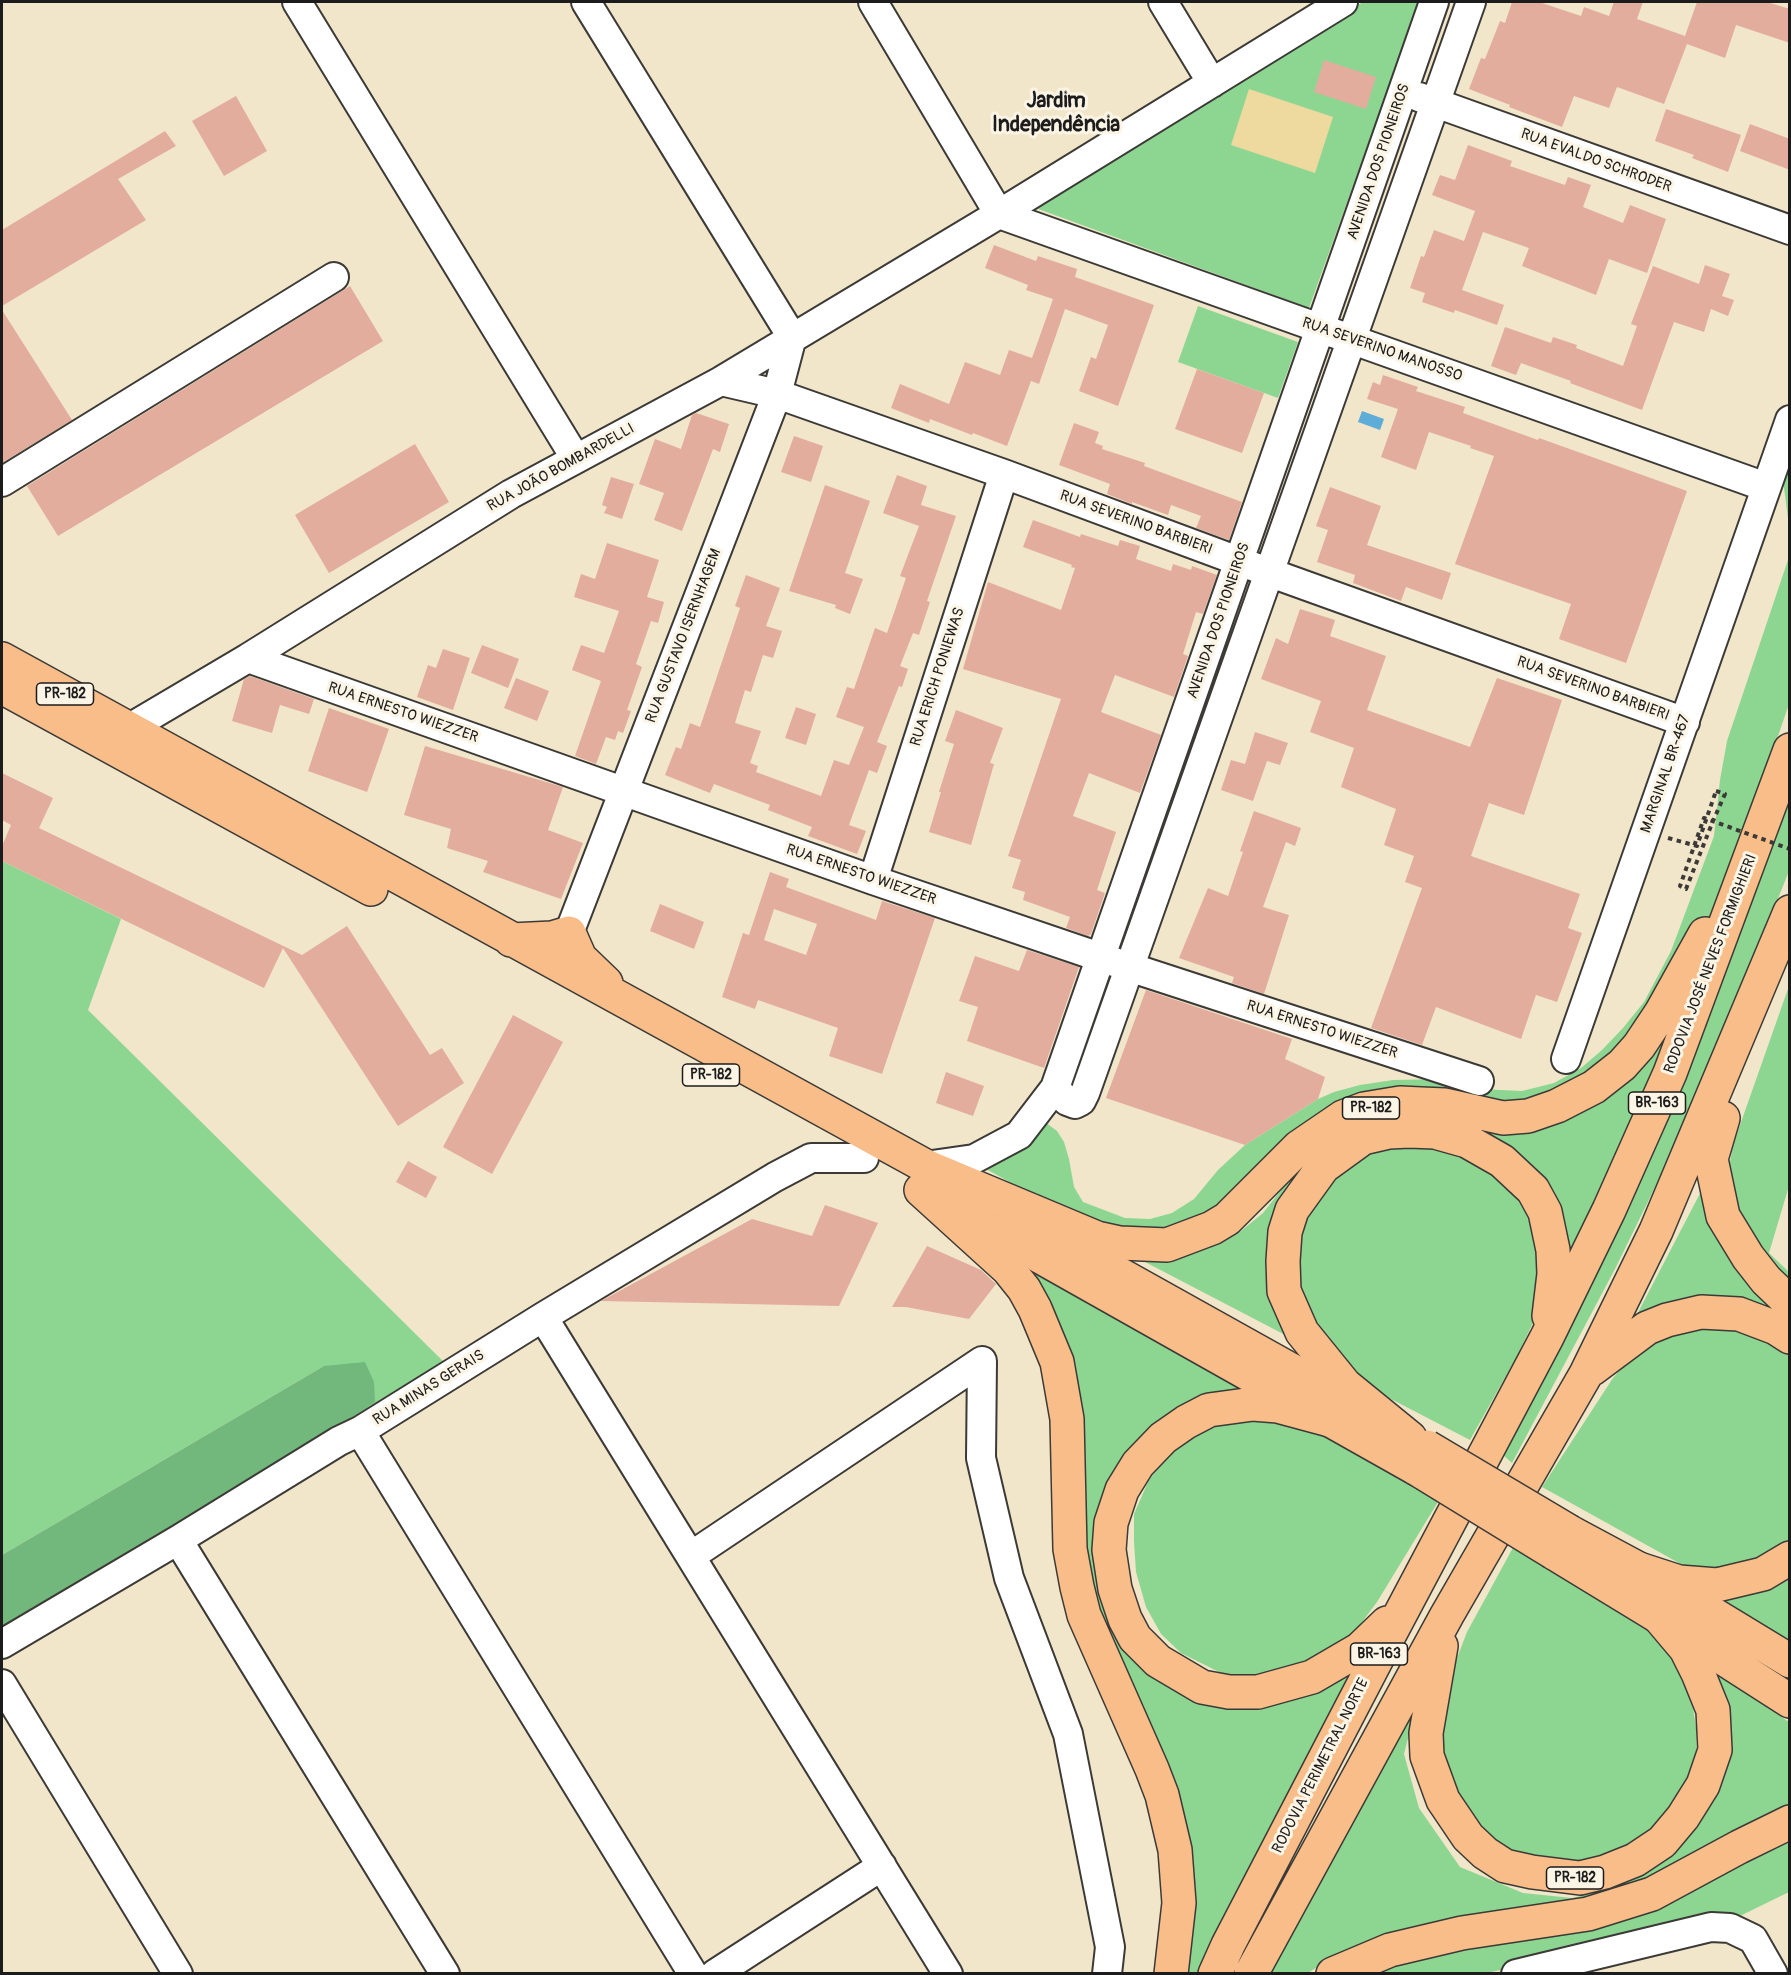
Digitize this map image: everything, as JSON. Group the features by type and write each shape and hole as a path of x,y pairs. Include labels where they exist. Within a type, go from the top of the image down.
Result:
{"main road":[{"name":"PR-182","path":"2,659 629,1005 1330,1420 1418,1451"},
{"name":"PR-182","path":"2,687 864,1158 1097,1238 1120,1243 1167,1245 1212,1228 1227,1219 1299,1147 1343,1117 1364,1109 1400,1103 1445,1105 1503,1118 1528,1116 1557,1106 1594,1087 1622,1065 1639,1046 1661,1013 1715,916 1750,861"},
{"name":"RODOVIA JOSÉ NEVES FORMIGHIERI","path":"1547,1337 1609,1210 1670,1073 1790,750"},
{"name":"BR-163","path":"1251,1974 1447,1615 1586,1374 1656,1231 1790,912"},
{"path":"511,940 552,938 569,933 580,958 629,1005"},
{"path":"1778,944 1760,1013 1711,1159 1723,1216 1734,1236 1766,1280 1790,1303"},
{"path":"1418,1451 1345,1385 1302,1332 1284,1290 1285,1232 1292,1210 1323,1167 1363,1138 1389,1132 1409,1131 1435,1132 1467,1141 1502,1161 1533,1190 1545,1212 1554,1274 1547,1337"},
{"path":"923,1178 1344,1399 1418,1451 1562,1543 1679,1582 1717,1585 1763,1574 1790,1558"},
{"path":"923,1178 1024,1289 1035,1308 1057,1362 1067,1419 1071,1549 1079,1596 1084,1615 1152,1768 1175,1850 1179,1904 1171,1974"},
{"path":"1586,1374 1647,1328 1667,1320 1701,1312 1739,1314 1776,1328 1790,1337"},
{"name":"RODOVIA PERIMETRAL NORTE","path":"1215,1974 1228,1945 1547,1337"},
{"path":"1330,1420 1278,1406 1253,1404 1209,1410 1163,1438 1138,1464 1122,1490 1111,1523 1109,1550 1115,1589 1125,1619 1136,1638 1158,1661 1202,1687 1229,1692 1258,1692 1312,1677 1360,1649 1412,1594"},
{"name":"PR-182","path":"1447,1615 1426,1732 1427,1756 1443,1800 1468,1837 1485,1853 1505,1866 1532,1872 1580,1878 1605,1872 1635,1860 1662,1842 1683,1817 1703,1785 1715,1750 1713,1710 1686,1649 1659,1617 1562,1543"},
{"path":"1639,1569 1790,1661"},
{"path":"1659,1617 1790,1701"},
{"path":"1333,1974 1390,1950 1462,1933 1588,1914 1652,1894 1790,1822"}],"street":[{"path":"297,2 576,459"},
{"path":"586,2 792,337"},
{"path":"873,2 999,214"},
{"path":"1163,2 1212,82"},
{"name":"RUA JOÃO BOMBARDELLI","path":"128,729 248,658 511,494 720,381 999,214 1343,2"},
{"path":"1431,9 1466,14"},
{"name":"AVENIDA DOS PIONEIROS","path":"923,1178 975,1159 1019,1135 1055,1088 1431,9"},
{"name":"AVENIDA DOS PIONEIROS","path":"1055,1088 1066,1101 1075,1104 1081,1101 1085,1094 1466,14"},
{"name":"RUA EVALDO SCHRODER","path":"1402,92 1790,230"},
{"name":"RUA SEVERINO MANOSSO","path":"999,214 1766,486"},
{"path":"2,482 334,277"},
{"name":"RUA GUSTAVO ISERNHAGEM","path":"569,933 777,394 792,337"},
{"name":"RUA SEVERINO BARBIERI","path":"720,381 777,394 1004,474 1684,722"},
{"name":"MARGINAL BR-467","path":"1566,1059 1790,420"},
{"name":"RUA ERICH PONIEWAS","path":"873,880 1004,474"},
{"name":"RUA ERNESTO WIEZZER","path":"248,658 873,880 1129,967 1479,1081"},
{"path":"1202,669 1231,678"},
{"path":"1155,804 1182,815"},
{"name":"RUA MINAS GERAIS","path":"2,1644 339,1441 360,1431 775,1177 811,1158 864,1158"},
{"path":"543,1317 948,1974"},
{"path":"691,1556 982,1361 981,1458 1009,1578 1068,1734 1110,1947 1107,1974"},
{"path":"360,1431 693,1974"},
{"path":"178,1540 445,1974"},
{"path":"2,1684 178,1974"},
{"path":"715,1974 882,1866"},
{"path":"1516,1974 1711,1927 1730,1928 1753,1939 1773,1974"}],"path":[{"path":"1646,832 1697,846 1716,791 1725,794 1713,821 1686,889 1680,886 1704,818 1715,821 1790,849"}],"green space":[{"path":"1363,2 1419,2 1309,308 1030,206"},
{"path":"1198,306 1298,342 1278,398 1178,362"},
{"path":"1789,450 1789,526 1783,480"},
{"path":"1789,557 1789,704 1726,888 1701,944 1607,1068 1524,1107 1378,1093 1215,1219 1152,1234 1081,1222 979,1165 1045,1122 1057,1131 1064,1142 1074,1187 1083,1202 1125,1218 1150,1219 1172,1213 1194,1199 1218,1170 1245,1145 1318,1099 1334,1092 1393,1080 1443,1079 1480,1089 1522,1091 1554,1083 1581,1068 1623,1028 1644,1002 1671,951 1714,836 1727,741"},
{"path":"1789,791 1789,871 1715,1056 1663,1171 1615,1269 1512,1463 1503,1455"},
{"path":"2,861 121,919 88,1010 453,1371 144,1555 324,1366 2,1555"},
{"path":"1789,986 1789,1186 1769,1253 1789,1272 1789,1293 1737,1228 1727,1179 1733,1145"},
{"path":"1678,1025 1567,1276 1563,1238 1554,1205 1543,1186 1524,1166 1492,1141 1454,1125 1428,1121 1397,1122 1363,1129 1322,1155 1306,1170 1286,1195 1273,1222 1269,1276 1276,1311 1291,1338 1122,1250 1163,1256 1196,1252 1241,1231 1263,1213 1300,1166 1321,1147 1359,1123 1393,1115 1429,1112 1495,1126 1533,1127 1558,1120 1589,1107 1617,1088 1640,1067"},
{"path":"1448,1145 1513,1187 1530,1212 1541,1241 1542,1304 1517,1356 1470,1440 1389,1398 1347,1365 1313,1331 1298,1297 1294,1259 1311,1200 1329,1177 1375,1148"},
{"path":"1707,1180 1789,1310 1631,1326"},
{"path":"932,1198 1317,1414 1209,1406 1110,1521 1135,1639 1258,1694 1386,1626 1212,1973 1172,1973 1183,1904 1099,1644 1060,1362"},
{"path":"1703,1325 1740,1327 1768,1340 1789,1354 1789,1542 1773,1555 1713,1572 1688,1568 1542,1487 1613,1378 1637,1351 1672,1333"},
{"path":"365,1362 374,1382 375,1402 144,1555 2,1634 2,1555 324,1366"},
{"path":"1233,1413 1308,1422 1441,1497 1377,1602 1348,1641 1282,1676 1227,1676 1181,1653 1161,1634 1146,1607 1136,1572 1134,1514 1148,1482 1163,1459 1186,1437"},
{"path":"1515,1544 1646,1623 1673,1651 1690,1688 1696,1727 1697,1760 1689,1783 1656,1827 1635,1843 1601,1858 1567,1861 1534,1858 1498,1845 1476,1827 1444,1769 1442,1728 1452,1671 1467,1632"},
{"path":"1789,1569 1789,1648 1704,1593"},
{"path":"1712,1670 1789,1722 1789,1811 1656,1885 1424,1928 1344,1950 1308,1973 1262,1974 1421,1688 1404,1754 1419,1808 1460,1867 1523,1893 1572,1898 1621,1886 1670,1852 1704,1802"},
{"path":"1789,1834 1789,1892 1740,1916 1704,1922 1487,1973 1354,1974"}],"sand":[{"path":"1249,89 1333,117 1315,173 1231,145"}],"water":[{"path":"1362,411 1384,419 1380,430 1358,422"}],"building":[{"path":"1512,2 1539,2 1581,16 1584,7 1609,16 1614,2 1643,2 1637,19 1685,36 1697,2 1767,2 1790,9 1790,43 1736,25 1725,58 1687,44 1664,104 1617,87 1609,108 1574,96 1562,127 1469,89 1481,58 1485,59 1500,21 1505,23"},
{"path":"1324,60 1376,77 1366,109 1314,92"},
{"path":"236,96 267,151 224,176 192,121"},
{"path":"1666,109 1741,135 1728,172 1692,158 1694,155 1655,141"},
{"path":"1750,124 1790,139 1790,170 1740,151"},
{"path":"165,131 176,146 118,179 146,220 2,306 2,230"},
{"path":"1468,145 1512,161 1510,166 1565,185 1568,177 1591,185 1583,207 1623,223 1630,205 1666,219 1647,273 1609,259 1596,295 1522,266 1529,248 1483,232 1462,290 1504,305 1497,325 1455,310 1454,313 1422,302 1425,293 1410,288 1421,256 1424,257 1434,230 1464,241 1475,211 1432,195 1440,175 1455,180"},
{"path":"994,245 1036,261 1038,256 1077,269 1075,277 1154,305 1118,406 1079,391 1091,357 1096,359 1108,325 1065,309 1039,384 1031,381 1007,446 930,419 929,423 891,408 900,384 949,404 965,362 1000,375 1009,350 1032,358 1053,299 1026,290 1028,285 985,268"},
{"path":"1705,265 1730,274 1722,296 1734,300 1728,316 1711,309 1704,332 1674,322 1642,410 1521,363 1516,375 1491,366 1505,327 1551,343 1553,337 1623,366 1637,326 1631,324 1653,266 1699,284"},
{"path":"350,286 383,341 58,536 27,486"},
{"path":"2,310 72,420 2,463"},
{"path":"1197,369 1264,393 1242,453 1175,429"},
{"path":"1383,375 1418,387 1416,391 1465,407 1463,413 1687,491 1626,663 1559,639 1571,604 1455,564 1494,456 1429,432 1416,470 1381,457 1398,409 1367,399 1373,382 1380,385"},
{"path":"696,413 729,424 720,452 713,449 682,531 654,520 664,493 639,484 655,439 681,449 692,415"},
{"path":"1074,423 1099,432 1095,443 1103,446 1102,449 1145,463 1144,466 1242,502 1229,540 1196,528 1201,516 1171,505 1168,515 1132,502 1132,504 1107,494 1110,484 1059,465"},
{"path":"794,436 823,446 811,482 781,472"},
{"path":"415,444 449,502 329,573 295,515"},
{"path":"897,475 927,486 921,505 956,516 927,601 930,602 919,635 913,633 900,666 908,669 902,687 899,686 877,742 887,746 877,773 869,770 849,825 866,831 857,854 808,836 812,827 768,810 770,805 714,784 710,793 665,775 676,747 681,749 690,723 700,727 740,608 735,606 746,575 780,588 766,626 782,631 773,658 763,655 751,692 745,690 735,723 761,731 750,763 758,766 756,772 821,796 834,760 849,765 864,727 836,717 847,687 854,689 875,628 887,633 906,578 900,576 919,526 883,513"},
{"path":"611,477 634,484 622,519 604,513 607,507 602,505"},
{"path":"825,485 870,501 845,573 863,579 850,614 835,608 836,605 789,591"},
{"path":"1330,487 1381,506 1367,545 1451,573 1442,600 1406,587 1401,601 1353,583 1355,575 1317,562 1328,530 1316,526"},
{"path":"1033,520 1080,537 1081,534 1118,546 1120,540 1140,546 1136,559 1171,571 1173,564 1191,570 1192,566 1217,575 1203,614 1196,612 1183,654 1188,656 1174,697 1115,675 1101,712 1161,735 1140,793 1089,773 1073,816 1116,832 1097,890 1105,893 1091,934 1088,936 1066,928 1070,917 1023,900 1025,892 1012,888 1021,860 1008,856 1061,699 963,669 988,582 1061,610 1075,568 1023,547"},
{"path":"607,543 659,560 647,597 664,602 658,623 651,621 636,664 642,667 627,710 631,711 623,733 618,731 615,740 606,737 596,764 575,756 601,681 572,670 581,645 604,653 619,611 574,597 581,574 595,579"},
{"path":"1300,609 1335,620 1330,636 1386,656 1367,710 1470,747 1497,678 1562,700 1524,815 1489,803 1471,856 1580,894 1568,928 1582,933 1557,1002 1536,995 1521,1039 1436,1007 1422,1045 1371,1028 1422,888 1405,882 1414,856 1384,845 1396,809 1341,787 1354,748 1310,732 1321,701 1261,679 1276,638 1288,644"},
{"path":"482,645 519,659 508,688 471,673"},
{"path":"443,649 470,658 453,710 417,697 428,665 436,668"},
{"path":"250,676 314,699 309,714 280,705 272,733 232,721 244,679"},
{"path":"516,678 549,691 537,721 504,708"},
{"path":"796,707 816,714 806,745 785,738"},
{"path":"329,708 389,729 367,792 308,771"},
{"path":"956,710 1003,728 990,763 994,764 971,845 929,832 954,744 945,741"},
{"path":"1255,732 1288,743 1280,765 1267,761 1253,801 1221,790 1231,760 1245,764"},
{"path":"425,746 563,787 548,830 583,843 561,899 483,872 488,861 447,848 451,829 404,815"},
{"path":"2,773 53,798 39,828 302,955 347,926 430,1055 442,1048 464,1083 398,1126 283,948 264,988 2,861 2,846 11,825 2,820"},
{"path":"1254,811 1301,828 1295,846 1286,842 1263,907 1289,915 1264,994 1232,983 1234,977 1179,958 1208,888 1228,896"},
{"path":"770,872 789,879 786,887 876,920 882,901 935,918 882,1074 829,1056 838,1028 758,1000 755,1009 722,997 743,933 749,935","holes":["774,909 817,924 806,955 764,940"]},
{"path":"660,904 704,922 694,949 650,931"},
{"path":"1027,950 1079,967 1044,1068 967,1041 978,1007 959,1001 975,956 1019,971"},
{"path":"1146,990 1292,1039 1285,1059 1325,1077 1318,1099 1245,1145 1106,1098"},
{"path":"513,1015 563,1042 492,1174 443,1147"},
{"path":"946,1072 984,1086 973,1116 936,1103"},
{"path":"408,1161 437,1177 426,1198 396,1182"},
{"path":"825,1205 878,1223 839,1306 601,1301 752,1219 812,1236"},
{"path":"927,1246 981,1270 996,1284 969,1319 906,1307 892,1307"}],"district":[{"name":"Jardim Independência","path":"1056,114"}]}
